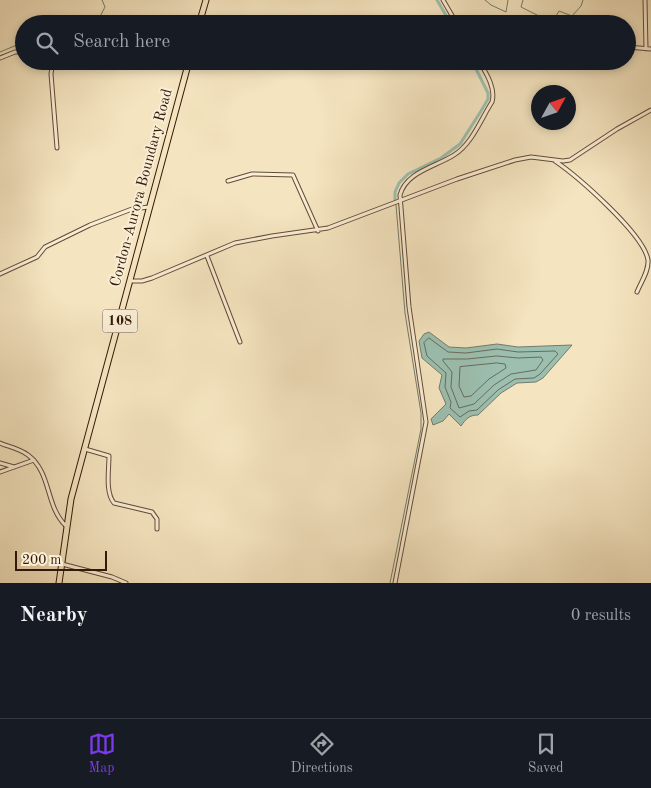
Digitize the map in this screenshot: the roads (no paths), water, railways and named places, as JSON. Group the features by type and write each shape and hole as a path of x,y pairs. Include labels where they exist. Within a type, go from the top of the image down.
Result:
{"main road":[{"path":"202,15 206,0"},
{"name":"Cordon-Aurora Boundary Road","path":"59,583 71,499 187,70"}],"street":[{"path":"444,0 452,15"},
{"path":"636,48 649,49 645,0"},
{"path":"0,58 15,52"},
{"path":"52,70 57,148"},
{"path":"395,583 426,422 409,307 400,201 402,189 407,180 463,148 492,102 494,92 483,70"},
{"path":"130,281 145,280 235,243 272,236 318,231 457,179 523,158 570,160 617,129 651,110"},
{"path":"555,160 599,197 641,245 648,259 648,266 637,292"},
{"path":"228,181 252,174 293,176 318,231"},
{"path":"0,274 37,256 45,247 90,225 132,209 150,207"},
{"path":"207,256 240,342"},
{"path":"0,443 9,444 20,450 40,466 58,516 66,526"},
{"path":"84,449 109,456 108,483 111,499 114,503 152,512 158,519 157,529"},
{"path":"0,472 34,460"},
{"path":"0,463 14,467"},
{"path":"62,564 112,577 126,583"}],"water":[{"path":"429,332 449,347 466,348 497,344 518,347 572,345 543,378 536,382 517,383 501,393 478,415 464,421 461,426 449,414 443,421 433,425 431,419 446,404 439,388 442,375 422,358 419,341 424,334"}],"waterway":[{"path":"101,15 105,7 102,0"},
{"path":"437,0 446,15"},
{"path":"485,0 506,12 508,0"},
{"path":"523,0 521,7 537,15"},
{"path":"573,15 581,6 583,0"},
{"path":"557,15 559,11 569,15"},
{"path":"0,52 15,46"},
{"path":"395,200 395,192 399,183 408,174 441,158 460,144 481,111 488,99 488,93 476,70"},
{"path":"390,583 421,429 421,413 405,313 396,205"}]}
